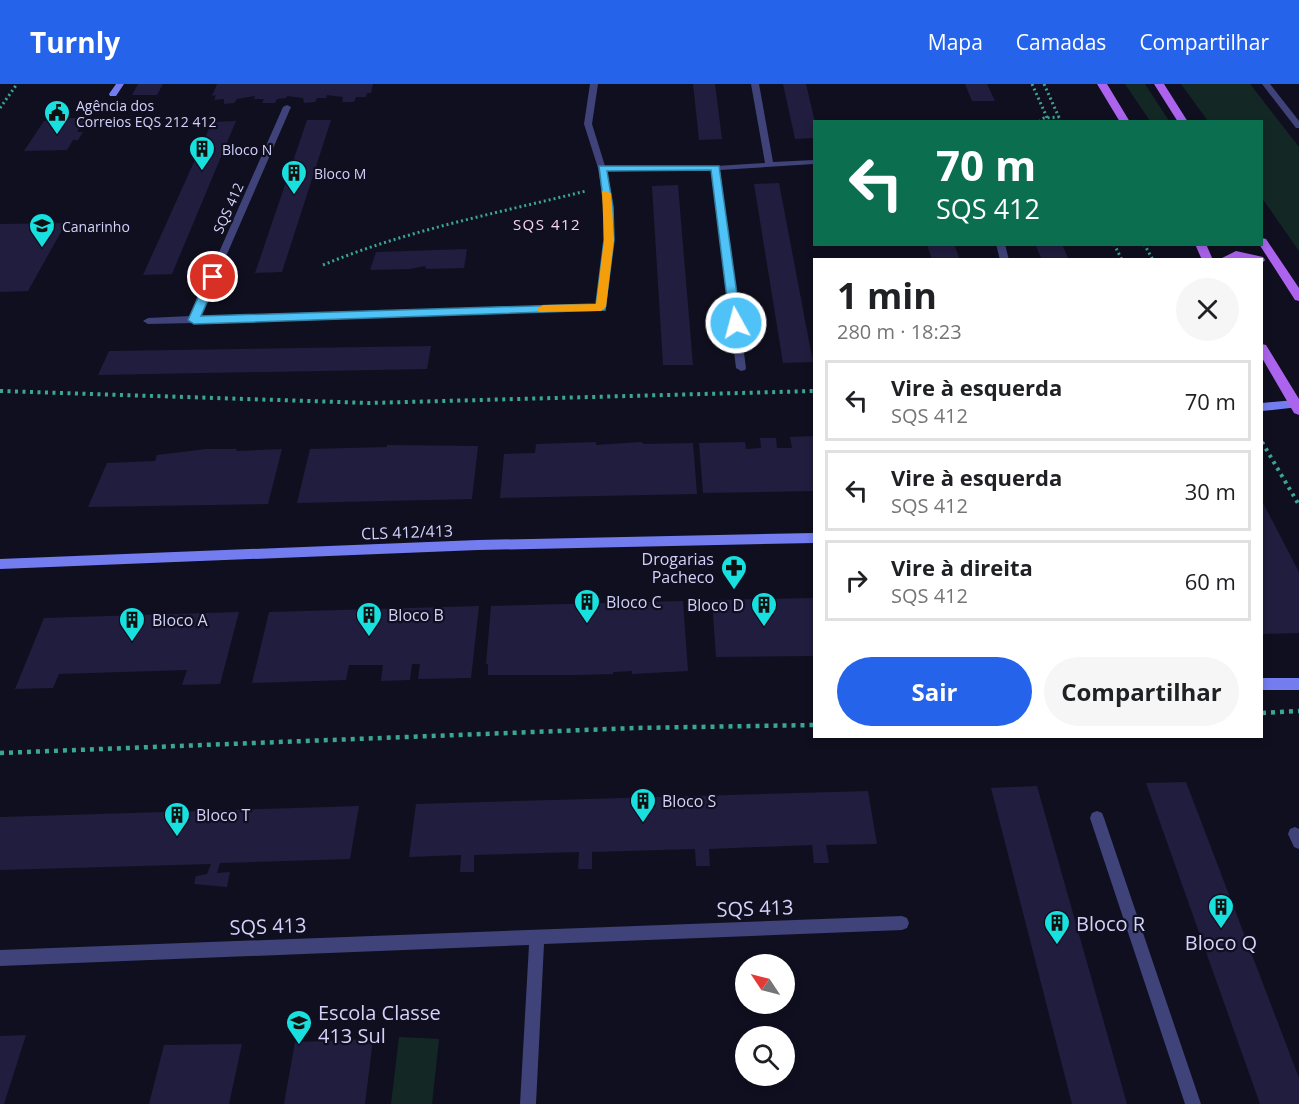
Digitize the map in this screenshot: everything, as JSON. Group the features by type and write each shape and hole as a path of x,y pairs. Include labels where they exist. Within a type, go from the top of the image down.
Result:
{"main road":[{"path":"1102,84 1124,120"},
{"path":"1159,84 1182,120"},
{"path":"1263,243 1299,297"},
{"path":"1228,258 1236,255 1250,258"},
{"path":"1263,261 1278,266"},
{"path":"1263,350 1297,406"}],"street":[{"path":"113,94 120,84"},
{"path":"148,321 601,307 609,240 608,207 602,168 588,124 594,84"},
{"path":"755,84 770,166"},
{"path":"1266,84 1287,105 1299,126"},
{"name":"SQS 412","path":"194,320 287,107"},
{"path":"602,168 716,168 813,162"},
{"path":"716,168 741,368"},
{"path":"1263,407 1297,406"},
{"name":"CLS 412/413","path":"0,563 478,545 813,537"},
{"path":"1263,684 1299,684"},
{"path":"1097,818 1193,1104"},
{"name":"SQS 413","path":"0,958 902,923"},
{"path":"528,1104 537,938"}],"path":[{"path":"0,108 17,84"},
{"path":"1032,84 1046,118"},
{"path":"1044,84 1060,120"},
{"path":"1042,120 1059,117"},
{"path":"323,265 352,253 451,225 605,187"},
{"path":"0,391 369,403 813,391"},
{"path":"1263,444 1299,505"},
{"path":"1263,713 1299,711"},
{"path":"0,753 635,728 813,725"}],"green space":[{"path":"1125,84 1145,84 1168,120 1149,120"},
{"path":"1181,84 1250,84 1299,147 1299,251 1263,199 1263,120 1207,120"},
{"path":"399,1037 439,1039 432,1104 391,1104"}],"building":[{"path":"138,84 163,84 157,95 132,95"},
{"path":"217,84 373,84 371,93 367,93 366,97 356,97 354,102 342,102 343,97 327,95 326,98 317,98 315,102 304,103 303,98 287,96 277,99 275,103 262,103 264,99 254,99 255,96 224,104 224,99 214,100 216,95 212,96"},
{"path":"693,84 715,84 722,139 699,140"},
{"path":"783,84 806,84 815,120 813,138 795,139"},
{"path":"965,84 987,84 995,101 972,101"},
{"name":"Agência dos Correios EQS 212 412","path":"65,118 86,118 77,132 83,132 78,140 73,140 67,150 24,151 44,121 63,121"},
{"name":"Bloco M","path":"307,120 331,120 282,272 255,273"},
{"name":"Bloco N","path":"236,121 172,274 143,275 212,122"},
{"path":"779,183 813,362 783,363 754,184"},
{"path":"678,185 693,365 663,365 652,186"},
{"path":"66,223 28,291 0,292 0,224"},
{"path":"928,246 955,246 959,258 931,258"},
{"path":"1036,246 1063,246 1068,258 1041,258"},
{"path":"467,249 464,268 426,269 425,266 410,269 370,270 376,252"},
{"path":"431,346 427,369 98,375 109,351"},
{"path":"813,436 813,491 703,493 699,443 745,442 746,449 761,448 760,438 776,438 777,448 792,448 790,437"},
{"path":"596,442 596,445 641,442 644,444 693,443 697,494 500,498 504,454 535,453 536,444"},
{"path":"387,445 478,446 472,499 297,503 310,449 387,447"},
{"path":"206,449 237,449 236,451 282,449 268,504 88,507 107,463 155,461 157,455"},
{"path":"1263,503 1299,572 1299,633 1263,634"},
{"name":"Bloco D","path":"813,598 813,656 716,657 712,600"},
{"name":"Bloco C","path":"683,601 688,671 632,674 632,671 577,675 488,675 488,664 486,664 491,606"},
{"name":"Bloco B","path":"479,606 471,678 418,679 420,664 412,664 410,680 381,681 383,665 349,665 346,680 252,683 269,612"},
{"name":"Bloco A","path":"239,612 220,684 182,685 187,670 59,674 53,688 15,689 44,618"},
{"name":"Bloco Q","path":"1186,782 1299,1078 1299,1104 1260,1104 1146,783"},
{"name":"Bloco R","path":"1037,786 1127,1104 1072,1104 991,788"},
{"name":"Bloco S","path":"868,791 877,844 826,845 829,863 814,863 812,845 709,849 710,866 696,866 695,849 592,852 592,869 578,869 579,852 474,855 474,872 460,872 461,855 409,857 416,804"},
{"name":"Bloco T","path":"359,806 350,859 220,863 217,873 230,872 227,887 194,884 196,876 207,874 211,864 0,870 0,817"},
{"path":"26,1035 4,1104 0,1104 0,1036"},
{"name":"Escola Classe 413 Sul","path":"373,1039 365,1104 284,1104 295,1042"},
{"path":"242,1044 229,1104 149,1104 164,1045"}],"slow traffic":[{"path":"543,309 601,307 609,240 606,193"}],"place":[{"name":"Agência dos Correios EQS 212 412","path":"57,136"},
{"name":"Bloco N","path":"202,172"},
{"name":"Bloco M","path":"294,196"},
{"name":"Canarinho","path":"42,249"},
{"name":"Drogarias Pacheco","path":"734,591"},
{"name":"Bloco C","path":"587,625"},
{"name":"Bloco D","path":"764,628"},
{"name":"Bloco B","path":"369,638"},
{"name":"Bloco A","path":"132,643"},
{"name":"Bloco S","path":"643,824"},
{"name":"Bloco T","path":"177,838"},
{"name":"Bloco Q","path":"1221,930"},
{"name":"Bloco R","path":"1057,946"},
{"name":"Escola Classe 413 Sul","path":"299,1046"}],"district":[{"name":"SQS 412","path":"547,224"}],"route":[{"path":"213,277 194,320 601,307 609,240 608,207 602,168 716,168 736,323"}]}
